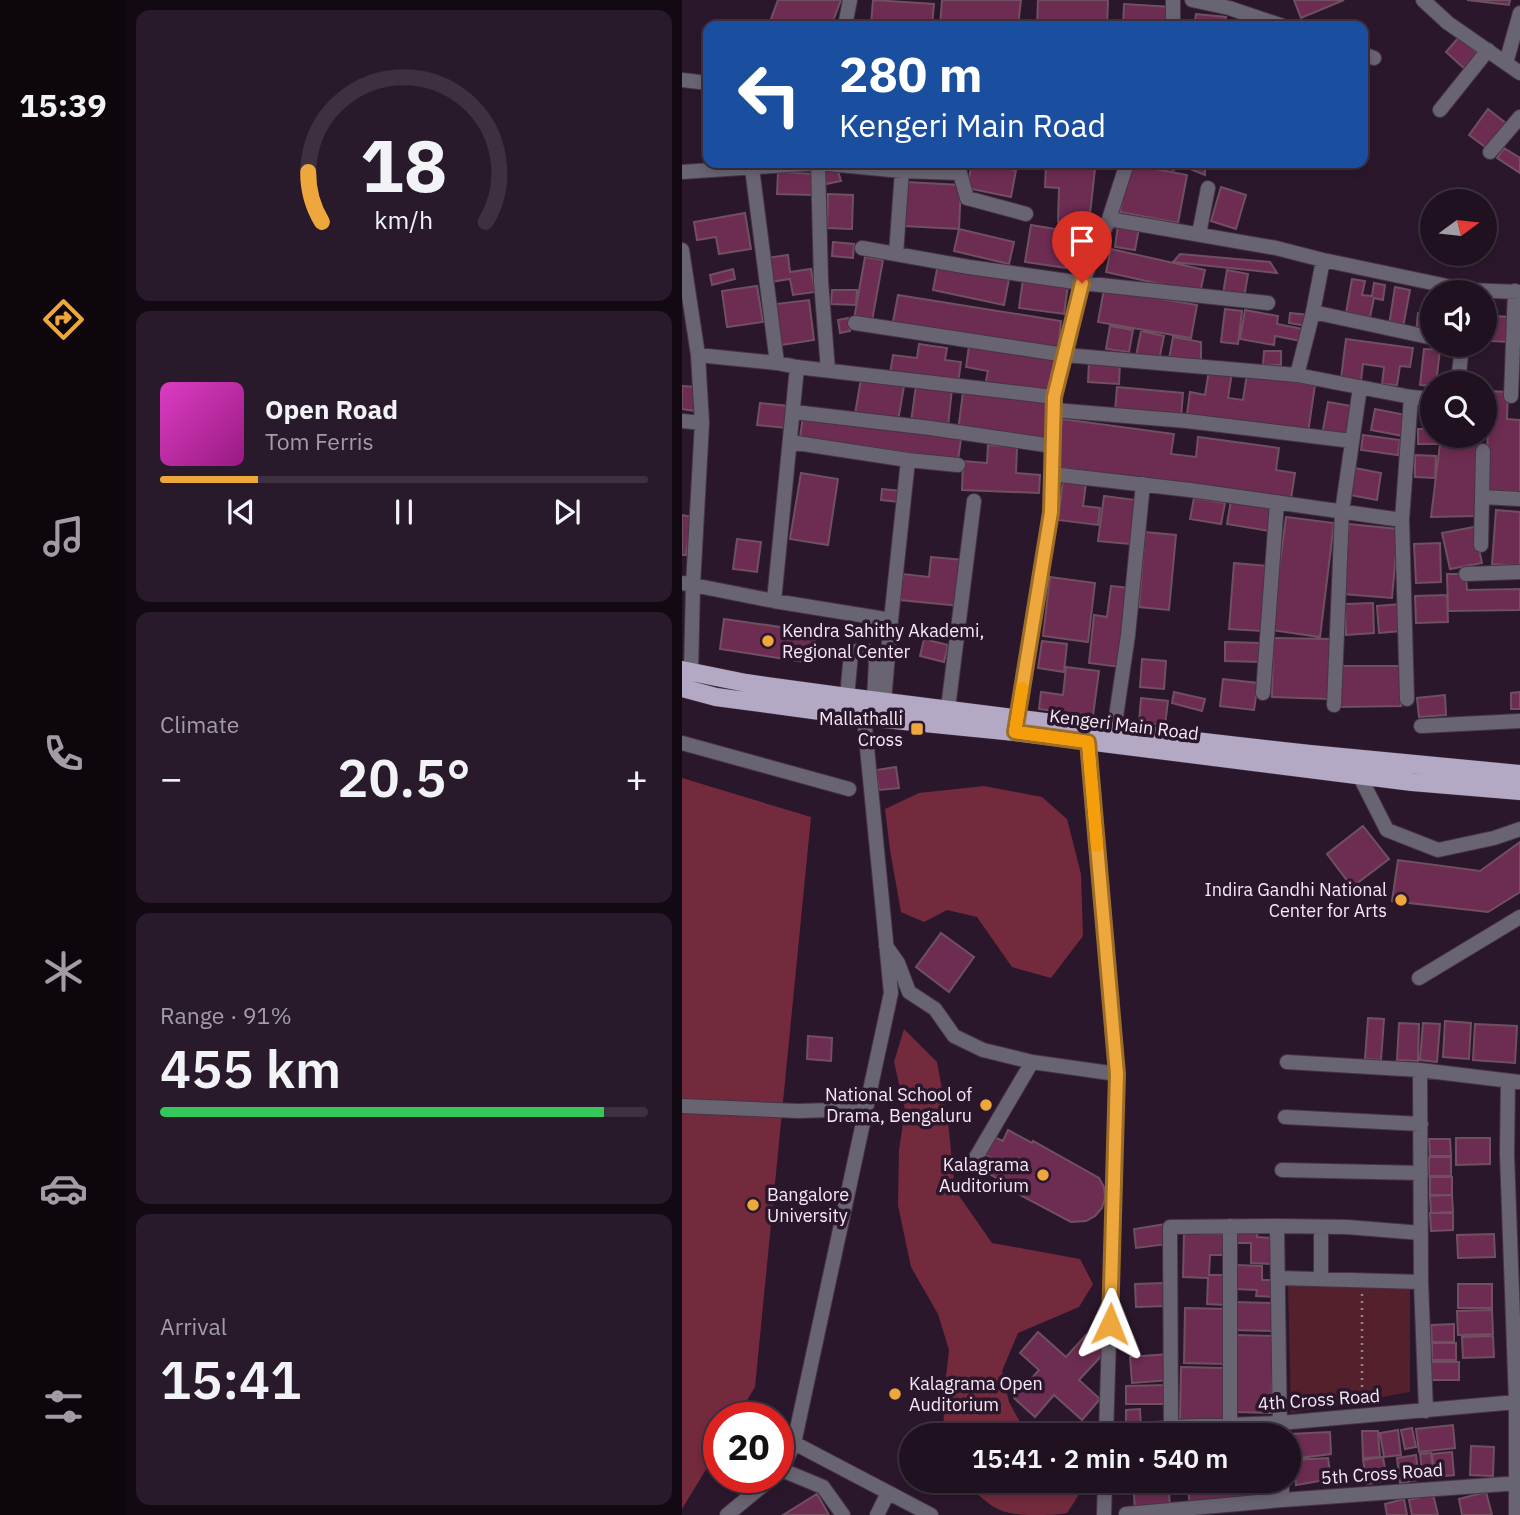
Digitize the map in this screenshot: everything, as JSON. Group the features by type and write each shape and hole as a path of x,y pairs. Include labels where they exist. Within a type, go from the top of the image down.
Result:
{"main road":[{"name":"Kengeri Main Road","path":"685,677 716,697 864,717 1114,730 1310,754 1520,774"},
{"name":"Kengeri Main Road","path":"685,677 947,708 1088,742 1359,775 1520,791"}],"street":[{"path":"846,21 850,0"},
{"path":"1173,0 1173,21"},
{"path":"1192,0 1229,8 1268,21"},
{"path":"1423,0 1448,23 1520,73"},
{"path":"1506,63 1520,13"},
{"path":"1440,110 1488,50"},
{"path":"682,80 703,82"},
{"path":"1490,152 1520,117"},
{"path":"682,172 752,168 777,362"},
{"path":"818,168 821,281 828,370"},
{"path":"870,168 960,173 967,198 1026,214"},
{"path":"1016,725 1051,512 1054,403 1082,283 1109,219 1125,168"},
{"path":"896,254 902,171"},
{"path":"1199,234 1208,188"},
{"path":"1109,219 1276,248 1420,281"},
{"path":"862,248 1082,283 1268,303"},
{"path":"682,250 698,355 702,423 687,584 685,677"},
{"path":"1297,374 1323,260"},
{"path":"1497,291 1517,291 1511,396"},
{"path":"1313,312 1420,335"},
{"path":"855,323 1065,355 1297,374 1420,398"},
{"path":"698,355 777,362 1054,403 1352,441"},
{"path":"774,601 797,367"},
{"path":"1334,705 1342,512 1360,387"},
{"path":"1407,699 1402,520 1411,397"},
{"path":"794,412 1053,446"},
{"path":"682,422 702,423"},
{"path":"790,442 958,465"},
{"path":"1481,545 1483,451"},
{"path":"879,701 891,620 908,460"},
{"path":"1052,474 1402,520"},
{"path":"1114,730 1128,635 1143,484"},
{"path":"1482,497 1520,499"},
{"path":"947,708 974,500"},
{"path":"1263,693 1277,502"},
{"path":"1467,574 1520,572"},
{"path":"687,584 891,620"},
{"path":"847,697 851,654 856,651 870,652 876,659 879,701"},
{"path":"864,717 891,993 794,1443 930,1515"},
{"path":"1421,726 1520,721"},
{"path":"1088,742 1117,1074 1106,1423"},
{"path":"682,743 849,789"},
{"path":"1359,775 1387,830 1439,850 1494,838 1520,829"},
{"path":"1419,978 1520,917"},
{"path":"885,945 898,963 909,992 935,1009 954,1035 983,1050 1032,1062 1117,1074"},
{"path":"975,1159 1032,1062"},
{"path":"1287,1062 1420,1070 1514,1081 1518,1402 1516,1515"},
{"path":"1420,1070 1421,1282 1426,1411"},
{"path":"682,1106 798,1111 866,1109"},
{"path":"1285,1117 1420,1124"},
{"path":"1282,1170 1421,1174"},
{"path":"1230,1226 1230,1423"},
{"path":"1277,1226 1280,1423"},
{"path":"1171,1423 1170,1227 1321,1227 1421,1233"},
{"path":"1321,1227 1321,1279"},
{"path":"1279,1278 1421,1282"},
{"name":"4th Cross Road","path":"1301,1426 1362,1416 1518,1402"},
{"path":"794,1478 823,1487 843,1515"},
{"name":"5th Cross Road","path":"1126,1514 1518,1484"},
{"path":"727,1515 754,1493"},
{"path":"877,1515 888,1493"},
{"path":"1104,1515 1105,1493"},
{"path":"1282,1493 1282,1500"}],"path":[{"path":"1362,1280 1362,1416"}],"shaded area":[{"path":"682,778 811,817 755,1387 746,1402 703,1402 703,1474 682,1509"},
{"path":"984,786 1042,797 1067,819 1081,874 1083,936 1051,978 1012,967 977,917 947,910 924,922 901,912 885,809 919,793"},
{"path":"904,1029 937,1062 948,1122 955,1190 992,1243 1080,1259 1093,1284 1079,1307 1018,1333 1002,1371 1009,1402 1020,1423 943,1423 949,1350 938,1314 911,1267 898,1205 899,1150 905,1110 894,1062"},
{"path":"1288,1286 1410,1287 1410,1392 1291,1413"},
{"path":"977,1493 1080,1493 1067,1513 1055,1515 1021,1515 1002,1511"}],"building":[{"path":"778,0 841,0 833,21 771,19"},
{"path":"873,0 934,4 932,21 871,21"},
{"path":"942,0 1021,0 1019,21 940,21"},
{"path":"1038,0 1108,0 1107,21 1037,21"},
{"path":"1294,0 1344,0 1301,18"},
{"path":"1467,0 1510,0 1509,5"},
{"path":"1124,4 1171,7 1170,21 1123,21"},
{"path":"1196,14 1226,17 1226,21 1195,21"},
{"path":"1459,37 1480,55 1466,70 1446,52"},
{"path":"1488,109 1507,124 1488,149 1469,135"},
{"path":"1504,148 1520,158 1520,173 1497,158"},
{"path":"837,168 841,181 826,184 822,172"},
{"path":"971,168 1016,170 1011,197 967,188"},
{"path":"1046,168 1095,169 1089,223 1058,222 1059,188 1045,187"},
{"path":"1128,168 1150,168 1187,175 1178,223 1120,212"},
{"path":"1188,168 1205,168 1205,175"},
{"path":"778,172 813,174 813,195 777,194"},
{"path":"906,182 961,185 959,229 904,226"},
{"path":"1221,187 1246,195 1236,229 1211,221"},
{"path":"828,194 853,195 852,229 827,228"},
{"path":"745,213 751,249 719,254 716,237 697,240 694,222"},
{"path":"1031,225 1086,234 1081,270 1025,262"},
{"path":"1118,225 1139,228 1135,250 1115,247"},
{"path":"959,229 1014,242 1009,264 954,251"},
{"path":"833,242 854,244 853,258 832,256"},
{"path":"1111,249 1205,270 1200,293 1106,272"},
{"path":"1180,254 1270,262 1277,273 1173,262"},
{"path":"788,255 790,272 811,269 815,292 793,295 790,279 770,282 766,258"},
{"path":"865,257 883,260 872,321 854,319"},
{"path":"938,264 1009,279 1004,305 933,290"},
{"path":"733,269 735,279 712,285 710,275"},
{"path":"1227,270 1248,274 1244,298 1223,294"},
{"path":"1023,279 1068,285 1064,314 1019,308"},
{"path":"1352,279 1365,281 1362,295 1372,296 1374,283 1385,285 1383,300 1374,298 1370,317 1346,313"},
{"path":"757,286 763,322 727,327 722,291"},
{"path":"1395,287 1410,290 1403,327 1389,325"},
{"path":"1104,289 1197,305 1191,338 1098,322"},
{"path":"832,290 857,290 856,305 831,304"},
{"path":"898,295 1061,321 1058,350 892,327"},
{"path":"809,300 814,340 781,345 776,304"},
{"path":"1225,309 1242,311 1238,344 1221,342"},
{"path":"1245,310 1278,316 1277,324 1303,329 1301,341 1275,336 1274,345 1240,339"},
{"path":"1290,313 1310,315 1308,326 1289,323"},
{"path":"1418,313 1420,313 1420,334 1416,334"},
{"path":"1497,316 1512,317 1512,342 1497,341"},
{"path":"848,318 850,331 840,333 838,320"},
{"path":"1110,326 1133,330 1129,352 1106,349"},
{"path":"1141,331 1164,336 1159,360 1136,356"},
{"path":"1173,337 1201,342 1201,361 1169,359"},
{"path":"1346,339 1413,348 1410,367 1400,366 1397,385 1382,384 1384,367 1363,364 1361,381 1341,378"},
{"path":"919,344 947,348 945,360 961,362 958,383 890,373 893,355 917,358"},
{"path":"969,346 1056,359 1051,395 985,386 988,371 966,367"},
{"path":"1264,351 1281,351 1281,365 1263,365"},
{"path":"1423,357 1439,357 1437,371 1422,371"},
{"path":"1089,361 1120,363 1119,384 1088,382"},
{"path":"1209,370 1232,372 1228,398 1243,400 1247,374 1315,385 1308,433 1187,414 1190,392 1205,395"},
{"path":"861,379 904,386 898,421 855,414"},
{"path":"916,385 952,389 948,426 911,422"},
{"path":"682,386 697,387 695,411 682,409"},
{"path":"1117,387 1183,393 1181,418 1115,412"},
{"path":"1497,391 1508,392 1507,419 1520,420 1520,492 1486,491 1487,448 1497,448"},
{"path":"963,392 1050,402 1045,442 958,431"},
{"path":"1328,402 1352,406 1347,439 1322,435"},
{"path":"760,403 789,406 786,428 757,425"},
{"path":"1375,409 1406,415 1403,436 1371,430"},
{"path":"803,416 961,439 958,460 800,437"},
{"path":"1062,419 1174,434 1171,454 1196,457 1198,437 1279,448 1276,470 1295,473 1291,499 1056,467"},
{"path":"1363,435 1400,440 1398,455 1361,450"},
{"path":"988,445 1017,447 1016,473 1040,475 1039,493 962,490 963,461 987,463"},
{"path":"1440,448 1478,448 1475,516 1431,517"},
{"path":"1415,455 1436,456 1435,478 1415,477"},
{"path":"1355,468 1381,473 1377,500 1350,495"},
{"path":"801,473 838,479 828,545 790,539"},
{"path":"1063,480 1086,483 1083,506 1100,508 1098,525 1058,520"},
{"path":"882,489 901,491 899,502 881,500"},
{"path":"1104,496 1136,500 1130,544 1098,541"},
{"path":"1194,498 1225,503 1221,524 1190,519"},
{"path":"1231,500 1273,507 1270,531 1227,524"},
{"path":"1496,510 1520,512 1520,566 1492,564"},
{"path":"682,515 692,517 686,555 682,555"},
{"path":"1286,517 1334,523 1320,637 1271,630"},
{"path":"1349,524 1398,529 1392,598 1343,594"},
{"path":"1474,527 1482,563 1450,569 1442,533"},
{"path":"1145,532 1176,535 1169,610 1139,607"},
{"path":"737,539 761,542 757,572 733,569"},
{"path":"1440,543 1441,582 1416,583 1414,544"},
{"path":"931,557 964,560 960,606 900,600 903,574 929,577"},
{"path":"1234,563 1267,566 1262,631 1229,629"},
{"path":"1447,574 1466,574 1467,590 1520,589 1520,610 1448,611"},
{"path":"1050,577 1095,583 1088,642 1043,636"},
{"path":"1111,586 1129,588 1120,667 1089,663 1094,615 1107,617"},
{"path":"1447,595 1448,622 1416,623 1415,596"},
{"path":"1373,603 1374,633 1346,635 1345,604"},
{"path":"1400,604 1402,631 1379,633 1377,606"},
{"name":"Kendra Sahithy Akademi, Regional Center","path":"724,619 816,632 812,663 720,649"},
{"path":"1273,638 1331,639 1330,699 1272,697"},
{"path":"924,639 948,645 944,662 920,656"},
{"path":"1042,641 1067,644 1064,672 1038,668"},
{"path":"1225,642 1262,643 1261,662 1225,661"},
{"path":"1142,659 1166,661 1164,689 1140,687"},
{"path":"1339,666 1400,666 1401,706 1339,707"},
{"path":"1066,667 1099,671 1092,723 1060,719 1061,712 1039,709 1041,692 1063,695"},
{"path":"1223,679 1258,683 1254,710 1220,706"},
{"path":"1174,692 1205,699 1202,711 1172,703"},
{"path":"1520,692 1520,709 1511,709 1511,693"},
{"path":"1445,695 1446,715 1419,717 1417,698"},
{"path":"1141,698 1168,701 1165,725 1139,723"},
{"path":"896,767 899,788 879,790 876,770"},
{"path":"1363,826 1389,859 1352,887 1327,854"},
{"path":"1520,842 1520,892 1488,912 1392,901 1398,860 1480,871"},
{"path":"941,933 974,957 949,992 916,967"},
{"path":"1368,1018 1384,1019 1381,1060 1365,1059"},
{"path":"1445,1021 1471,1023 1469,1059 1443,1057"},
{"path":"1399,1023 1419,1024 1418,1061 1397,1060"},
{"path":"1423,1023 1440,1024 1437,1062 1420,1060"},
{"path":"1475,1024 1517,1026 1515,1063 1473,1060"},
{"path":"808,1036 832,1038 831,1061 807,1059"},
{"name":"Kalagrama Auditorium","path":"1008,1130 1099,1178 1104,1187 1105,1198 1102,1208 1095,1216 1086,1221 1071,1222 1007,1188 1009,1185 986,1172 993,1159 985,1155 994,1137 1003,1141"},
{"path":"1456,1138 1490,1138 1490,1164 1456,1165"},
{"path":"1429,1139 1450,1139 1451,1156 1430,1156"},
{"path":"1429,1157 1451,1157 1451,1176 1429,1176"},
{"path":"1430,1177 1452,1177 1452,1195 1430,1195"},
{"path":"1452,1195 1453,1212 1431,1213 1430,1196"},
{"path":"1430,1213 1453,1213 1453,1230 1431,1231"},
{"path":"1166,1224 1168,1244 1136,1248 1134,1229"},
{"path":"1232,1228 1258,1229 1257,1237 1274,1238 1274,1264 1251,1263 1251,1243 1232,1243"},
{"path":"1184,1233 1227,1234 1227,1255 1210,1255 1209,1275 1226,1275 1225,1305 1207,1304 1208,1278 1183,1277"},
{"path":"1494,1234 1495,1257 1458,1258 1457,1235"},
{"path":"1235,1265 1262,1266 1262,1280 1277,1280 1276,1297 1256,1296 1257,1290 1235,1289"},
{"path":"1166,1283 1166,1306 1136,1307 1135,1284"},
{"path":"1458,1284 1492,1284 1492,1308 1458,1308"},
{"path":"1233,1302 1277,1303 1276,1331 1232,1330"},
{"path":"1185,1308 1228,1309 1227,1364 1184,1363"},
{"path":"1492,1310 1493,1334 1458,1335 1457,1311"},
{"path":"1454,1324 1454,1342 1432,1342 1431,1325"},
{"path":"1038,1332 1066,1357 1086,1335 1105,1352 1079,1380 1100,1399 1082,1420 1054,1395 1035,1417 1014,1398 1039,1370 1020,1353"},
{"path":"1237,1335 1273,1336 1271,1413 1235,1412"},
{"path":"1493,1336 1494,1357 1463,1358 1462,1337"},
{"path":"1432,1343 1456,1343 1456,1360 1432,1360"},
{"path":"1168,1354 1170,1380 1132,1383 1130,1357"},
{"path":"1431,1362 1459,1362 1459,1380 1432,1380"},
{"path":"1181,1367 1224,1368 1223,1422 1180,1421"},
{"path":"1168,1385 1168,1404 1126,1404 1126,1386"},
{"path":"1140,1409 1141,1423 1126,1423 1126,1410"},
{"path":"1453,1425 1455,1448 1419,1452 1416,1429"},
{"path":"1412,1428 1416,1447 1405,1449 1401,1430"},
{"path":"1398,1430 1401,1455 1384,1457 1380,1433"},
{"path":"1362,1431 1378,1431 1380,1457 1363,1458"},
{"path":"1330,1432 1331,1454 1301,1458 1301,1433"},
{"path":"1471,1446 1494,1447 1493,1476 1470,1475"},
{"path":"1452,1452 1454,1475 1435,1477 1432,1454"},
{"path":"1431,1453 1434,1477 1423,1478 1420,1454"},
{"path":"1416,1455 1419,1480 1400,1483 1397,1458"},
{"path":"1383,1457 1387,1481 1367,1484 1363,1460"},
{"path":"1328,1458 1331,1479 1301,1484 1301,1460"},
{"path":"1486,1492 1492,1515 1462,1515 1459,1499"},
{"path":"1134,1493 1169,1493 1170,1506 1135,1509"},
{"path":"1188,1493 1247,1493 1248,1498 1190,1506"},
{"path":"817,1494 829,1515 783,1515"},
{"path":"1433,1494 1438,1515 1412,1515 1409,1500"},
{"path":"1404,1499 1407,1515 1387,1515 1385,1504"}],"slow traffic":[{"path":"1022,688 1015,732 1088,742 1097,846"}],"place":[{"name":"Kendra Sahithy Akademi, Regional Center","path":"768,641"},
{"name":"Mallathalli Cross","path":"917,729"},
{"name":"Indira Gandhi National Center for Arts","path":"1401,900"},
{"name":"National School of Drama, Bengaluru","path":"986,1105"},
{"name":"Kalagrama Auditorium","path":"1043,1175"},
{"name":"Bangalore University","path":"753,1205"},
{"name":"Kalagrama Open Auditorium","path":"895,1394"}],"route":[{"path":"1082,283 1054,397 1051,512 1015,732 1088,742 1117,1074 1110,1324"}]}
